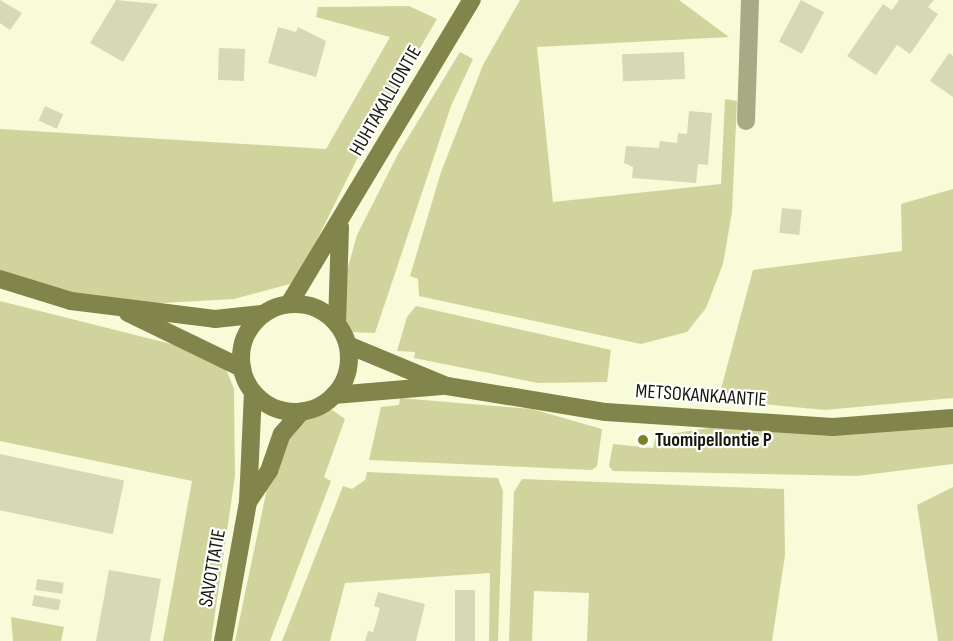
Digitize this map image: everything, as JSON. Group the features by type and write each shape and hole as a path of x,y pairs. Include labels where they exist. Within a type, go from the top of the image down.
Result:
{"street":[{"name":"HUHTAKALLIONTIE","path":"289,304 340,225 472,0"},
{"path":"746,121 750,0"},
{"path":"337,324 340,225"},
{"path":"0,279 71,301 215,319 262,314 289,304 313,307 337,324 348,345 344,381 334,395 302,411 268,405 253,393 242,368 242,344 262,314"},
{"path":"116,307 242,368"},
{"name":"METSOKANKAANTIE","path":"348,345 447,386 606,412 809,425 953,418"},
{"name":"METSOKANKAANTIE","path":"334,395 447,386"},
{"name":"SAVOTTATIE","path":"223,641 248,502 253,393"},
{"name":"SAVOTTATIE","path":"248,502 269,471 282,435 302,411"}],"green space":[{"path":"520,0 679,0 729,37 537,47 553,202 721,184 725,99 737,101 732,212 723,264 706,308 687,332 641,344 419,296 418,279 410,276 441,172 483,65"},
{"path":"409,6 437,19 368,137 306,262 290,284 234,299 142,304 64,292 0,274 0,129 326,149 390,37 316,17 318,7"},
{"path":"460,52 473,59 451,106 375,333 348,332 341,292 357,235 398,154"},
{"path":"953,189 953,398 825,410 718,400 753,270 902,251 901,204"},
{"path":"0,301 191,349 226,369 234,389 235,476 211,641 163,641 192,481 0,441"},
{"path":"416,306 611,350 607,382 538,383 414,358 415,352 397,351 407,317"},
{"path":"400,398 532,409 602,429 597,466 592,470 369,460 381,407 399,405"},
{"path":"328,407 345,419 324,477 331,481 270,641 235,641 272,465 305,412"},
{"path":"953,427 953,464 857,476 613,471 609,466 613,444 653,448 656,436 709,428 833,432"},
{"path":"367,472 498,478 503,491 498,641 489,641 490,573 345,583 330,641 282,641 343,486 352,489 365,480"},
{"path":"522,479 784,489 785,555 772,641 587,641 589,593 534,591 532,641 509,641 514,492"},
{"path":"953,487 953,641 938,641 917,505"},
{"path":"11,617 64,627 61,641 13,641"}],"building":[{"path":"0,0 22,13 10,30 0,23"},
{"path":"116,0 158,4 123,62 90,43"},
{"path":"801,0 824,12 802,54 779,41"},
{"path":"899,0 934,0 928,7 938,14 910,54 897,45 876,75 847,56 883,4 892,10"},
{"path":"278,27 296,32 298,27 326,41 316,77 268,63"},
{"path":"219,48 245,49 244,81 218,80"},
{"path":"684,52 685,79 623,81 622,54"},
{"path":"949,53 953,56 953,97 930,81"},
{"path":"45,106 63,114 57,129 38,121"},
{"path":"689,111 712,113 708,165 698,164 696,183 632,178 633,167 624,163 626,146 659,148 660,141 677,143 678,133 687,134"},
{"path":"782,208 802,210 799,235 779,233"},
{"path":"0,454 124,480 113,534 0,510"},
{"path":"109,570 161,579 150,641 96,641"},
{"path":"37,579 64,583 62,594 35,590"},
{"path":"455,590 475,590 475,641 455,641"},
{"path":"378,592 425,604 416,641 365,641 368,631 373,632 380,608 374,606"},
{"path":"34,595 61,600 59,611 32,606"}],"place":[{"name":"Tuomipellontie P","path":"643,440"}]}
